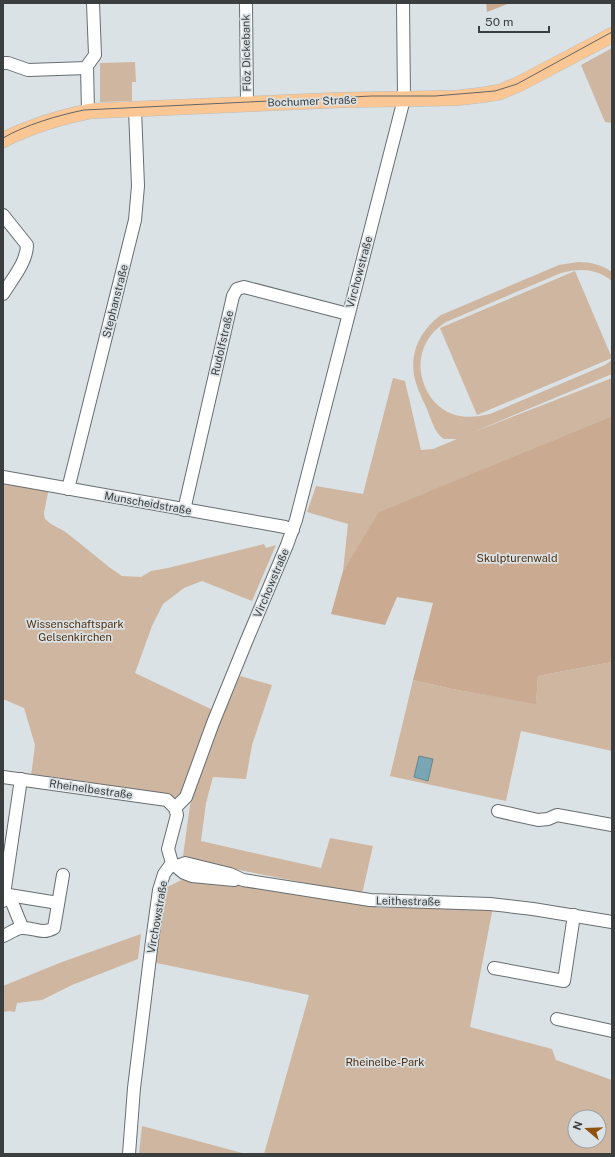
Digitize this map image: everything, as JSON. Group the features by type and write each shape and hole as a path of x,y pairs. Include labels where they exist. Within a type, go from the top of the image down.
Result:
{"main road":[{"name":"Bochumer Straße","path":"3,140 53,120 88,112 347,99 456,98 482,96 500,92 519,84 612,35"}],"street":[{"path":"88,112 87,68 95,55 94,3"},
{"name":"Flöz Dickebank","path":"246,3 247,104"},
{"name":"Virchowstraße","path":"175,808 186,797 213,723 292,530 404,99 403,3"},
{"path":"3,63 8,63 28,70 87,68"},
{"name":"Stephanstraße","path":"68,489 135,220 138,186 134,109"},
{"path":"3,215 27,245 27,252 3,294"},
{"name":"Rudolfstraße","path":"184,510 233,296 237,289 244,287 348,314"},
{"name":"Munscheidstraße","path":"3,477 285,527 292,530"},
{"name":"Rheinelbestraße","path":"3,777 167,800 175,808"},
{"path":"21,779 6,858 6,897 22,927"},
{"path":"174,864 168,849 177,815 175,808"},
{"path":"498,810 538,820 548,819 557,815 612,825"},
{"name":"Virchowstraße","path":"129,1154 134,1088 159,890 164,874 174,864"},
{"name":"Leithestraße","path":"174,864 184,873 192,876 228,881 243,880 370,900 490,904 574,915 612,922"},
{"path":"3,936 22,927 41,932 47,932 54,928 63,874"},
{"path":"6,897 58,903"},
{"path":"494,968 564,981 574,915"},
{"path":"558,1019 612,1031"}],"green space":[{"path":"486,3 510,3 487,12"},
{"path":"612,48 612,123 605,122 581,65"},
{"path":"135,62 136,82 132,82 132,101 100,102 100,63"},
{"path":"578,262 596,264 604,267 612,272 612,281 594,271 588,270 575,270 561,273 446,322 430,337 425,346 420,365 422,375 430,396 439,406 456,415 464,417 490,414 605,365 612,360 612,374 471,433 612,378 612,416 380,512 343,571 348,524 307,512 316,486 363,494 393,378 405,381 421,450 433,449 457,439 444,439 439,435 433,425 415,379 413,366 416,349 428,327 441,315 559,265"},
{"path":"575,271 612,358 477,415 440,328"},
{"name":"Skulpturenwald","path":"612,416 612,662 538,676 536,704 452,689 413,680 433,603 397,597 385,625 331,614 343,571 379,512"},
{"name":"Wissenschaftspark Gelsenkirchen","path":"3,480 49,488 44,513 45,519 64,531 122,576 141,577 151,571 264,544 266,548 276,545 252,601 202,581 184,588 163,604 152,626 135,673 215,711 191,781 176,802 31,776 35,745 24,708 3,699"},
{"path":"612,662 612,751 521,731 506,801 390,776 413,680 452,689 536,703 538,676"},
{"path":"240,676 272,685 252,745 246,779 213,777 206,803 201,841 321,868 330,838 373,846 362,894 234,869 183,856 190,805 216,731"},
{"name":"Rheinelbe-Park","path":"184,879 237,884 381,908 493,907 470,1027 552,1049 556,1060 612,1080 612,1154 264,1154 309,995 152,962 167,887"},
{"path":"141,934 138,959 72,985 42,1000 17,1003 15,1012 3,1012 3,986 62,962"},
{"path":"142,1126 246,1154 139,1154"}],"water":[{"path":"419,756 433,759 428,781 414,777"}],"tram line":[{"path":"3,138 42,121 84,110 372,96 435,96 495,91 517,84 612,32"}]}
